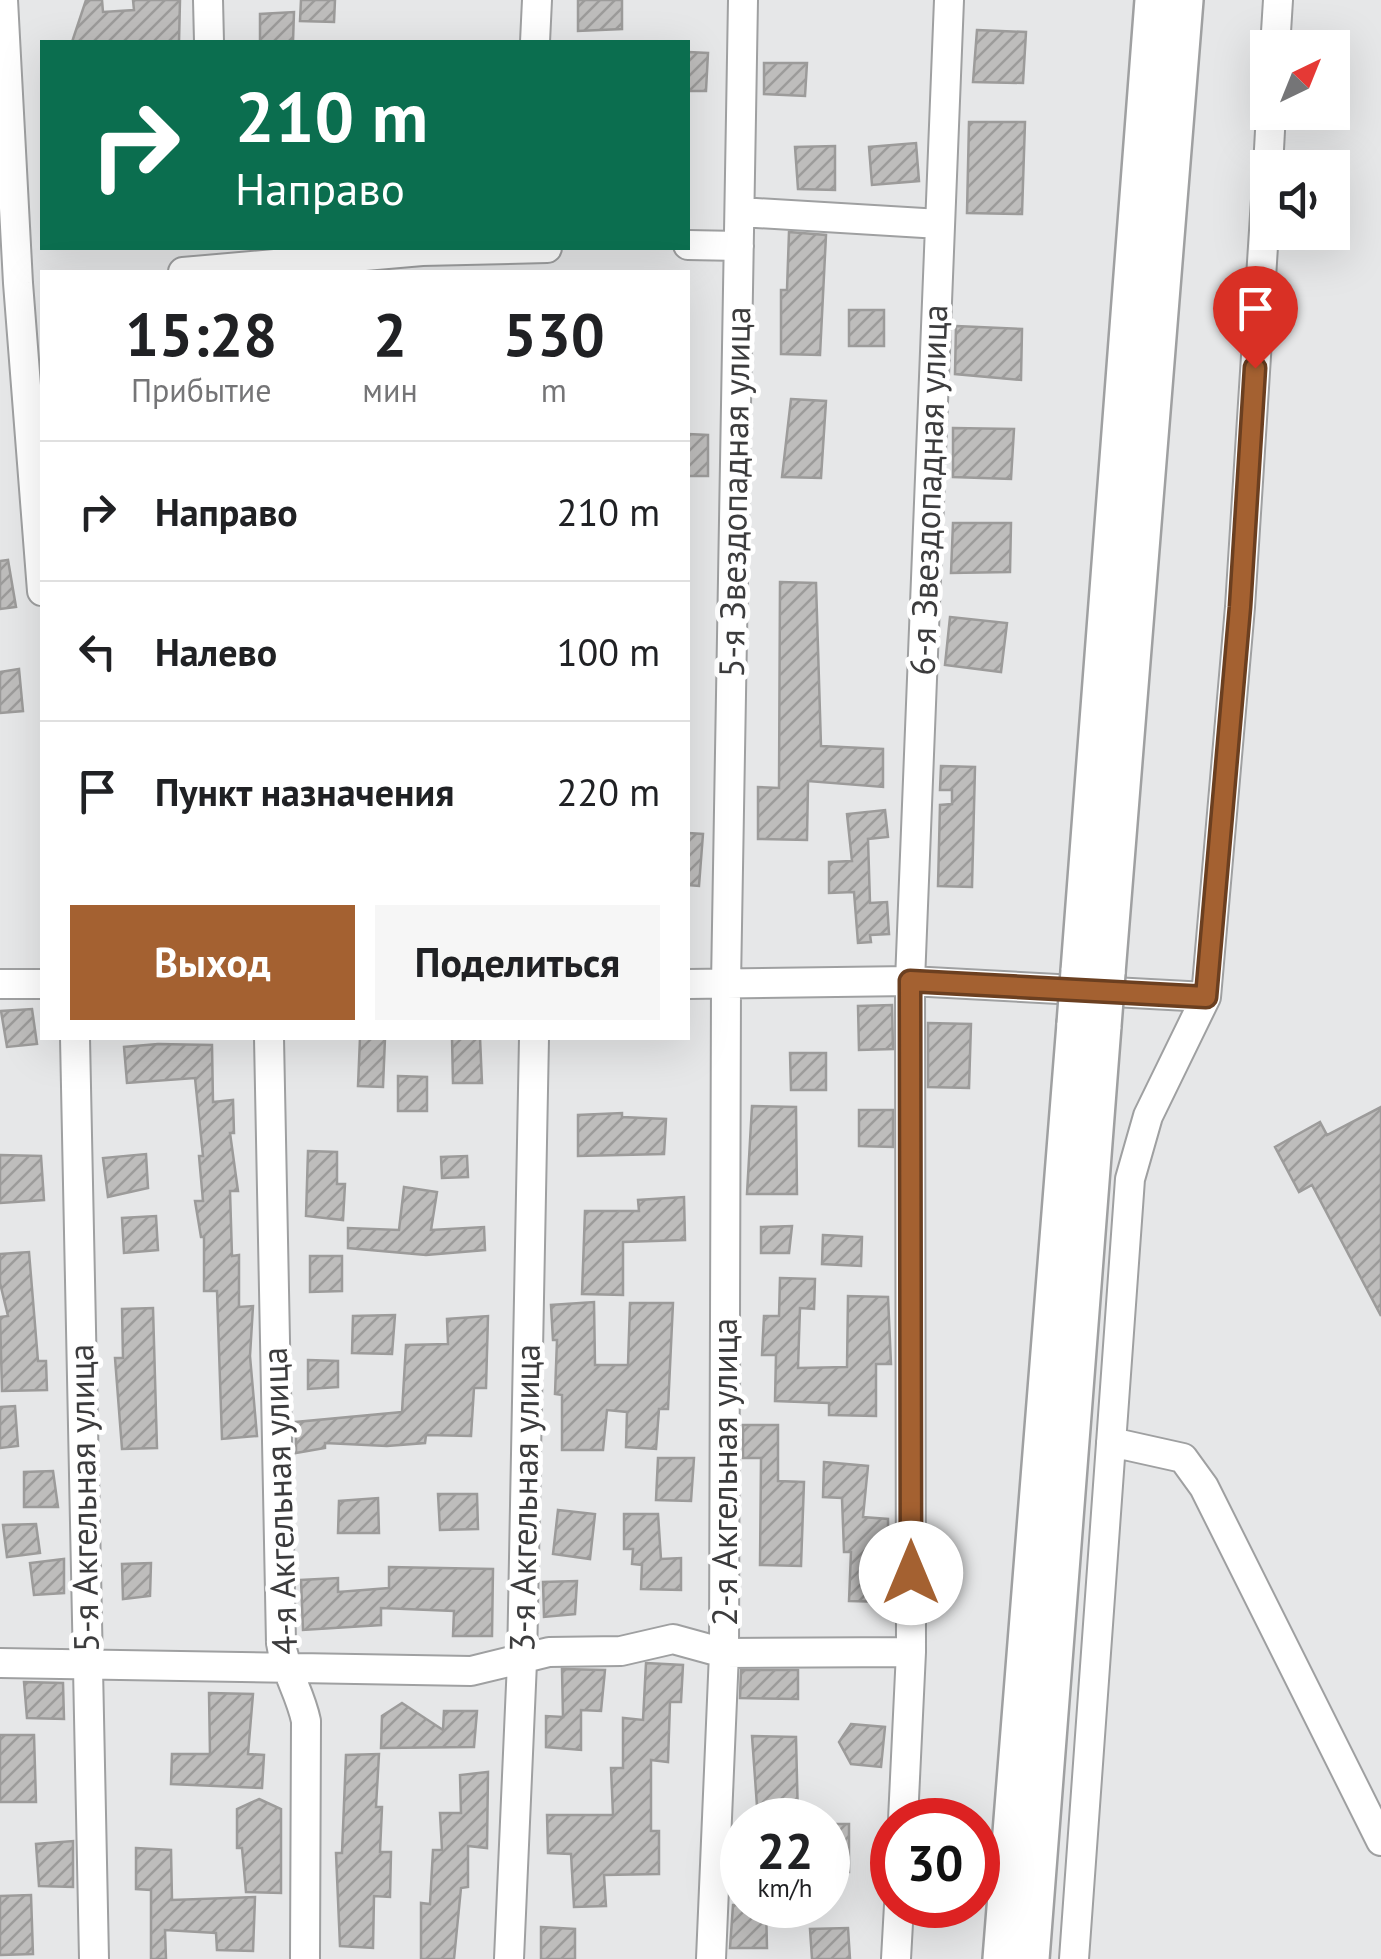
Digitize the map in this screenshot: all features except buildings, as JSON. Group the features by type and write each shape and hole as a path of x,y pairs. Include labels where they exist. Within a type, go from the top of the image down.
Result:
{"main road":[{"path":"1031,1959 1153,0"},
{"path":"1093,972 1185,0"},
{"path":"1001,1959 1089,1025"}],"street":[{"path":"3,0 40,563"},
{"path":"208,0 209,40"},
{"path":"532,40 537,0"},
{"name":"5-я Звездопадная улица","path":"726,984 743,0"},
{"name":"6-я Звездопадная улица","path":"904,1798 911,1652 910,981 949,0"},
{"path":"1276,30 1278,0"},
{"path":"740,212 940,224"},
{"path":"690,244 739,246"},
{"path":"207,270 480,250"},
{"path":"1074,1959 1130,1179 1148,1116 1206,997 1240,607 1263,250"},
{"path":"690,984 910,981 1206,997"},
{"path":"0,984 40,984"},
{"name":"2-я Акгельная улица","path":"711,1959 724,1653 726,984"},
{"name":"5-я Акгельная улица","path":"75,1040 94,1959"},
{"name":"4-я Акгельная улица","path":"269,1040 285,1671 300,1692 306,1720 305,1959"},
{"name":"3-я Акгельная улица","path":"509,1959 522,1662 534,1040"},
{"path":"1111,1442 1183,1458 1204,1487 1381,1841"},
{"path":"0,1663 285,1671 471,1671 562,1650 622,1651 673,1639 724,1653 911,1652"},
{"path":"896,1959 897,1928"}],"route":[{"path":"911,1573 910,981 1206,997 1240,607 1255,368"}]}
